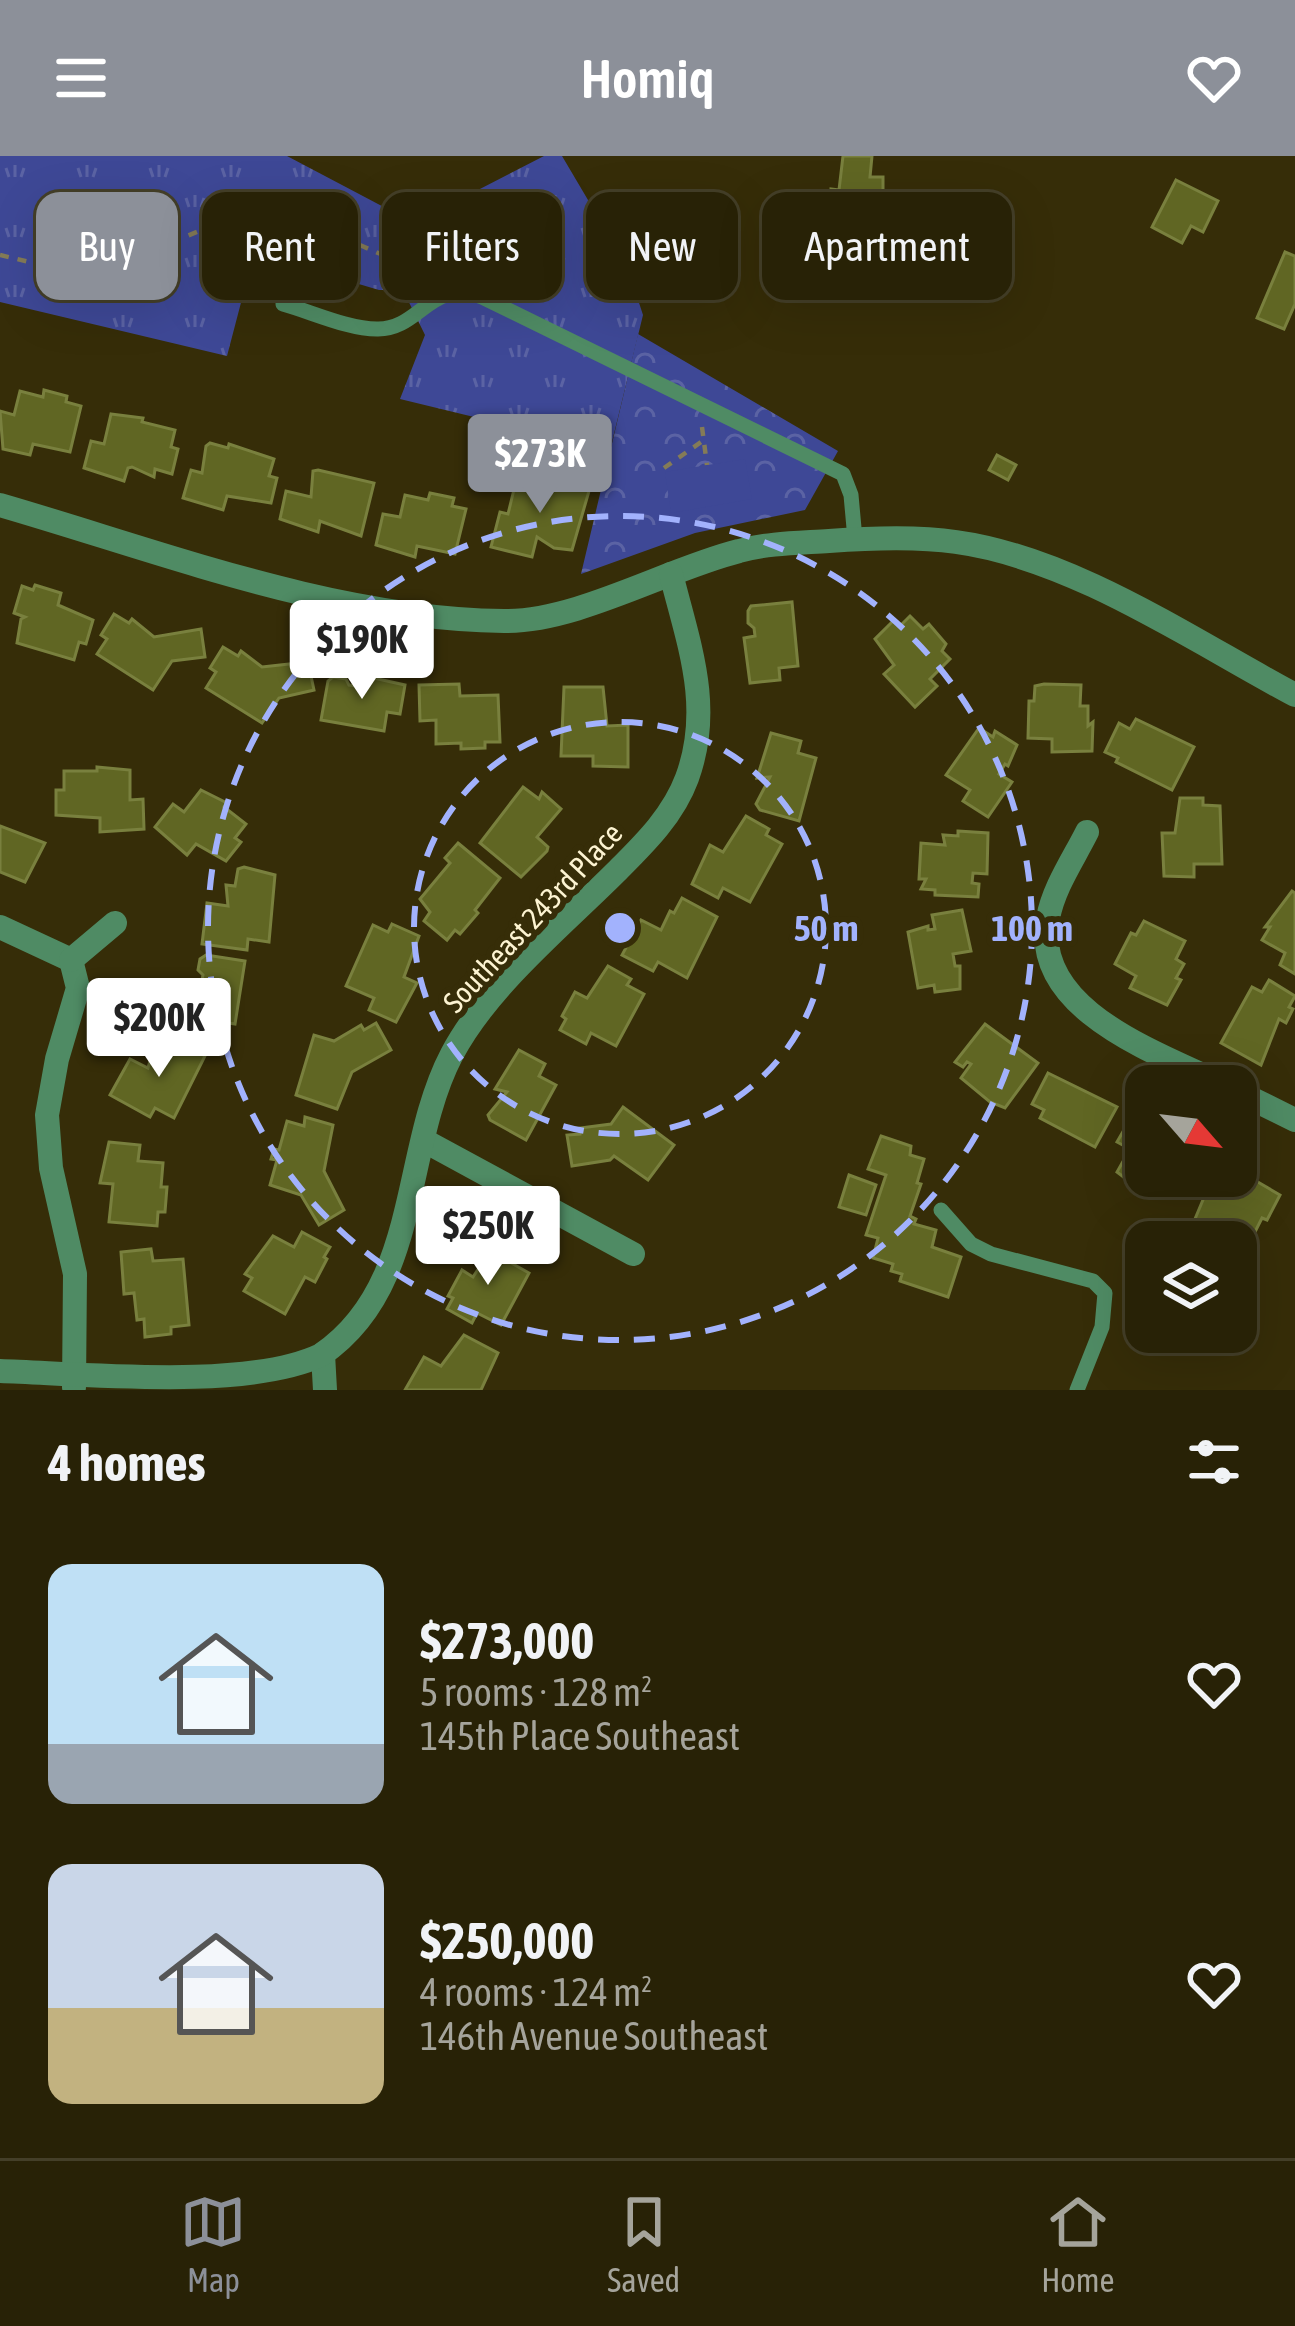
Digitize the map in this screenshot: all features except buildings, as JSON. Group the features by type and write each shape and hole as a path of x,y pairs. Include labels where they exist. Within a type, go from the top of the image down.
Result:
{"street":[{"path":"0,505 353,607 511,621 586,604 701,560 757,546 855,539 955,541 1022,557 1106,593 1295,695"},
{"name":"Southeast 243rd Place","path":"323,1354 353,1329 379,1292 401,1236 432,1099 478,1012 661,826 686,783 700,735 698,683 671,574"},
{"path":"1088,832 1055,894 1047,922 1051,966 1065,990 1088,1013 1183,1065"},
{"path":"71,959 115,923"},
{"path":"0,927 71,959"},
{"path":"71,959 78,988 47,1115 51,1168 75,1274 74,1382"},
{"path":"1257,1101 1295,1120"},
{"path":"423,1140 633,1254"},
{"path":"0,1371 74,1382 253,1385 323,1354 325,1390"}],"lane":[{"path":"283,304 374,330 391,327 434,300"},
{"path":"485,300 843,474 849,485 855,539"},
{"path":"941,1210 971,1244 991,1254 1093,1281 1105,1293 1102,1327 1077,1390"}],"path":[{"path":"0,255 80,274 104,270 204,230 268,215 293,216 382,255"},
{"path":"699,403 707,465"},
{"path":"664,468 704,440"}],"green space":[{"path":"0,156 287,156 355,192 202,192 202,300 242,300 227,356 0,302"},
{"path":"544,156 562,156 586,197 586,300 638,300 643,315 610,450 400,399 425,335 408,300 562,300 562,192 474,192"},
{"path":"358,193 382,206 379,290 358,284"},
{"path":"638,334 838,451 805,510 695,533 581,574"},
{"path":"745,459 752,499 671,513 665,472"}]}
